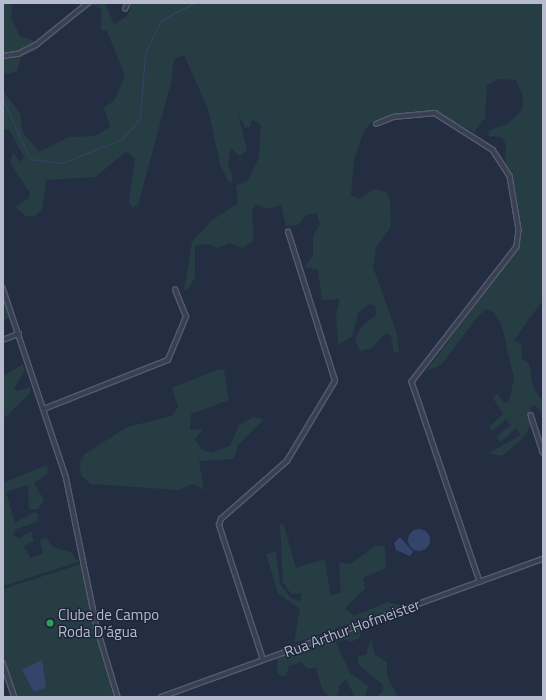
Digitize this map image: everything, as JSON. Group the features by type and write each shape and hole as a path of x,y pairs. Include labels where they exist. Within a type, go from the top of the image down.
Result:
{"street":[{"path":"3,56 18,54 36,46 88,3"},
{"path":"125,9 128,3"},
{"path":"376,124 393,117 435,113 493,150 510,176 519,230 517,247 412,382 480,582"},
{"path":"263,660 219,525 221,519 287,461 335,381 288,232"},
{"path":"3,288 66,476 97,627 118,697"},
{"path":"44,409 168,360 186,317 175,290"},
{"path":"3,340 19,334"},
{"path":"530,415 543,452"},
{"name":"Rua Arthur Hofmeister","path":"161,697 543,560"},
{"path":"3,663 15,697"}],"shaded area":[{"path":"3,3 12,3 11,18 20,36 37,42 24,50 3,54"},
{"path":"91,3 105,3 114,24 126,17 133,3 543,3 543,300 514,340 521,344 522,359 529,364 533,387 543,402 543,414 535,405 530,407 530,427 521,440 502,456 489,453 521,435 516,428 501,442 496,437 511,425 506,419 492,431 489,427 503,414 493,398 497,394 504,403 509,402 514,378 501,323 492,311 487,309 479,315 441,365 425,372 519,247 521,227 513,179 505,163 506,145 502,137 489,136 488,131 507,124 522,110 523,96 516,80 498,79 487,85 485,118 474,132 437,112 390,115 372,122 364,131 354,160 351,195 358,199 375,189 386,192 390,200 391,227 376,247 373,267 397,334 399,352 394,353 391,336 386,333 371,348 360,351 355,339 362,326 376,315 375,306 370,304 358,312 352,337 338,345 336,315 340,299 322,300 318,270 304,267 313,256 313,236 320,224 317,213 306,215 298,225 286,226 281,205 267,209 255,204 252,212 254,240 243,248 229,243 218,248 207,244 195,246 195,277 189,288 184,290 192,242 211,221 238,203 236,186 248,180 259,157 261,125 252,119 250,127 245,128 238,113 247,150 240,156 230,148 228,163 233,179 229,183 220,164 208,109 184,55 174,59 171,83 138,205 132,207 129,203 135,159 126,151 96,177 46,180 42,210 35,216 26,216 15,207 29,198 30,193 10,162 13,152 20,162 24,157 9,129 3,129 3,91 20,113 23,133 39,152 69,137 95,136 110,127 104,107 114,101 125,76 107,31 101,30 102,10 94,5 64,24"},
{"path":"41,43 38,49 21,57 17,71 3,75 3,57 17,56"},
{"path":"3,292 11,317 3,321"},
{"path":"23,364 25,371 14,388 17,391 30,387 30,393 3,419 3,376"},
{"path":"219,369 224,370 229,400 191,414 190,430 203,429 195,439 201,449 211,453 230,446 239,425 253,417 263,420 238,445 234,459 199,461 204,490 193,484 178,490 91,484 82,476 79,464 85,454 127,427 172,416 178,407 172,388"},
{"path":"47,465 48,473 34,483 44,500 38,509 29,509 28,485 6,492 15,523 34,512 39,515 38,521 15,530 13,536 20,538 31,531 34,541 23,546 31,558 43,554 40,540 46,537 52,547 71,552 78,562 3,586 3,483"},
{"path":"280,523 284,526 296,568 325,559 330,595 341,593 339,562 351,564 375,546 385,546 386,568 363,578 365,589 345,608 354,616 387,602 402,606 294,643 300,609 278,593 266,554 276,551 280,584 291,598 300,601 302,593 291,594 283,582"},
{"name":"Clube de Campo Roda D'água","path":"81,564 117,697 17,697 3,656 3,589"},
{"path":"364,625 359,638 351,642 343,639 336,643 350,673 368,686 365,697 355,697 346,679 340,685 337,697 329,697 322,689 316,668 307,668 301,662 289,666 286,677 278,674 277,656"},
{"path":"371,639 375,655 387,662 387,676 398,697 376,697 383,691 383,685 358,664 358,656 366,655"}],"water":[{"path":"419,529 423,530 429,536 429,544 423,550 419,551 415,550 409,544 408,540 409,536 415,530"},
{"path":"400,537 413,552 410,556 396,550 394,543"},
{"path":"42,660 46,688 34,692 22,670"}],"waterway":[{"path":"3,100 30,159 62,163 122,139 140,118 145,53 161,20 194,3"}],"place":[{"name":"Clube de Campo Roda D'água","path":"50,623"}]}
